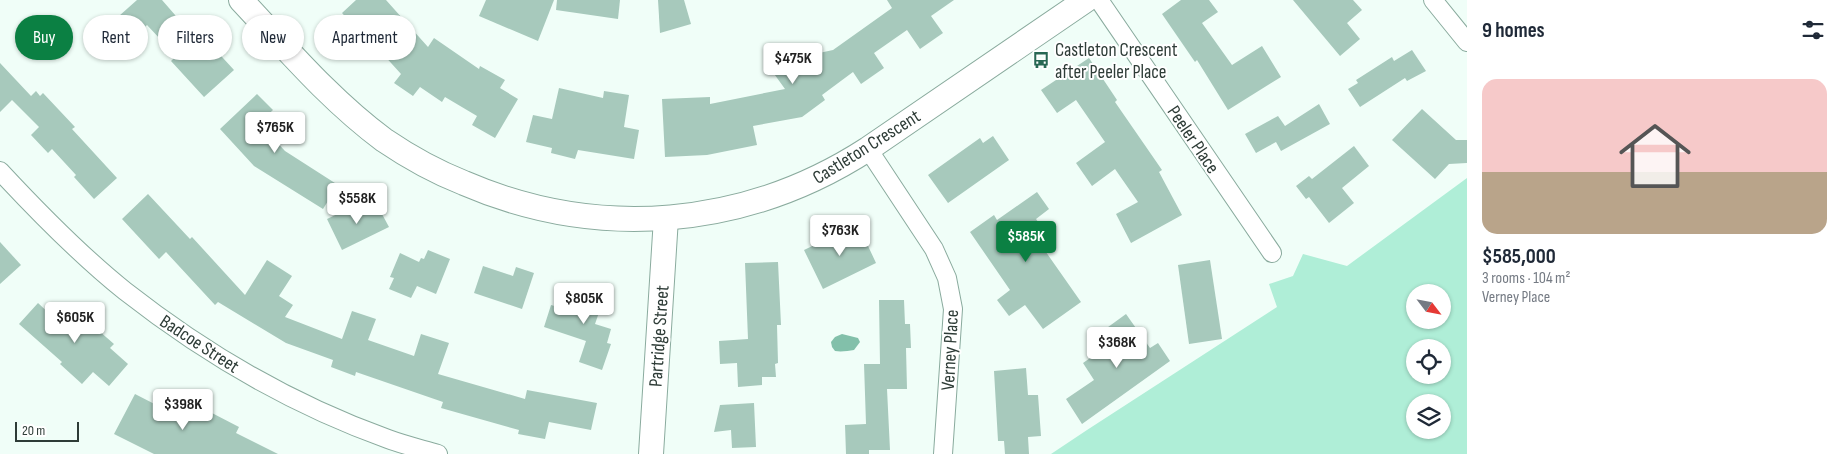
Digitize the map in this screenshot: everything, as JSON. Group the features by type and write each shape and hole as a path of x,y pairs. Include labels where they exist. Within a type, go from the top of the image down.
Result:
{"street":[{"name":"Castleton Crescent","path":"241,0 338,102 385,140 438,172 493,196 532,207 580,216 634,220 694,215 748,204 799,187 847,163 1086,0"},
{"name":"Peeler Place","path":"1099,0 1272,253"},
{"path":"1432,0 1467,42"},
{"name":"Verney Place","path":"868,149 934,249 947,278 953,309 943,454"},
{"name":"Badcoe Street","path":"0,171 59,232 124,290 158,316 231,364 385,447 438,454"},
{"name":"Partridge Street","path":"651,454 666,218"}],"shaded area":[{"path":"1467,178 1467,454 1051,454 1277,307 1269,284 1293,276 1303,254 1347,266"},
{"path":"842,334 858,338 860,342 854,350 835,351 832,347 831,342 835,337"}],"building":[{"path":"137,0 162,0 175,15 158,15 158,37 148,26 148,15 120,15"},
{"path":"356,0 386,0 399,15 344,15 342,13"},
{"path":"486,0 554,0 538,41 479,16"},
{"path":"557,0 620,0 618,19 556,10"},
{"path":"658,0 684,0 691,24 660,33"},
{"path":"887,0 954,0 931,16 943,33 920,49 907,30 874,53 884,68 861,84 853,72 822,95 825,100 802,117 753,126 757,145 707,155 665,157 662,99 710,97 710,104 785,89 772,71 811,43 819,53 833,50 892,8"},
{"path":"1181,0 1209,0 1218,12 1202,23 1232,65 1262,46 1281,77 1228,110 1197,60 1195,62 1162,14"},
{"path":"1293,0 1353,0 1362,10 1347,23 1360,39 1340,56"},
{"path":"416,34 428,47 434,38 479,69 480,66 505,80 500,88 518,99 495,138 472,125 477,116 445,97 442,102 420,87 413,96 394,83 401,74 388,60 416,60"},
{"path":"1412,50 1426,71 1407,81 1405,78 1360,107 1348,89 1358,83 1356,80 1392,57 1394,61"},
{"path":"1089,58 1117,100 1115,102 1162,170 1159,172 1182,215 1131,243 1116,214 1138,202 1115,169 1092,186 1076,163 1105,142 1076,100 1057,113 1041,90"},
{"path":"225,60 234,70 204,97 171,61"},
{"path":"0,63 31,96 36,91 40,96 43,93 75,127 72,129 117,178 94,199 74,177 76,175 52,149 48,153 31,135 39,127 12,100 0,112"},
{"path":"559,88 603,98 604,91 629,95 624,127 639,130 634,159 578,150 575,159 551,153 552,148 526,142 533,115 552,119"},
{"path":"257,94 273,110 259,123 285,151 338,185 323,209 254,166 220,129"},
{"path":"1319,104 1330,124 1281,151 1276,142 1256,153 1245,134 1278,116 1285,126"},
{"path":"1422,109 1456,140 1467,140 1467,163 1449,164 1435,179 1392,140"},
{"path":"993,136 1009,160 948,203 928,175 980,138 983,143"},
{"path":"1354,146 1369,166 1342,188 1354,203 1329,223 1309,197 1306,199 1296,186 1309,176 1312,179"},
{"path":"1037,192 1049,209 1036,219 1043,229 1034,235 1081,302 1043,329 1025,305 1009,316 997,300 1010,290 970,232 994,215 997,220"},
{"path":"148,194 190,239 192,237 245,295 267,260 292,276 279,296 293,305 285,317 342,339 352,311 376,319 368,340 414,356 421,334 449,343 438,374 525,399 527,390 597,403 591,430 549,422 545,439 518,434 519,430 441,408 443,402 356,372 355,376 331,367 333,360 286,343 218,302 215,305 166,252 159,259 122,219"},
{"path":"376,203 389,227 342,250 327,219 352,207 355,213"},
{"path":"852,227 856,235 862,233 876,263 823,289 804,250"},
{"path":"0,242 21,265 0,284"},
{"path":"428,250 450,259 436,294 417,286 411,298 389,289 394,278 390,277 400,253 419,262 421,258 424,259"},
{"path":"1210,260 1222,339 1189,344 1178,265"},
{"path":"778,262 781,325 777,325 778,363 775,364 776,377 762,377 762,385 738,387 737,363 720,364 719,341 748,339 745,263"},
{"path":"483,266 513,276 516,267 534,273 522,309 474,293"},
{"path":"581,284 606,292 595,324 611,329 607,343 611,344 602,370 579,362 586,341 544,327 551,305 572,311"},
{"path":"879,300 904,300 905,324 910,324 911,348 906,348 907,389 887,389 890,450 869,450 869,454 846,454 845,425 866,424 864,364 880,364"},
{"path":"38,303 54,318 67,303 114,344 110,348 128,364 109,386 93,372 82,384 60,364 62,362 19,324"},
{"path":"1126,314 1150,348 1158,343 1170,361 1082,424 1066,399 1094,380 1083,363 1113,342 1104,330"},
{"path":"1026,368 1028,395 1038,395 1041,436 1028,437 1029,454 1005,454 1004,441 998,441 994,371"},
{"path":"135,394 174,414 183,398 239,427 236,433 278,454 154,454 114,434"},
{"path":"754,403 756,447 732,448 731,430 714,432 720,405"}],"place":[{"name":"Castleton Crescent after Peeler Place","path":"1041,60"}]}
